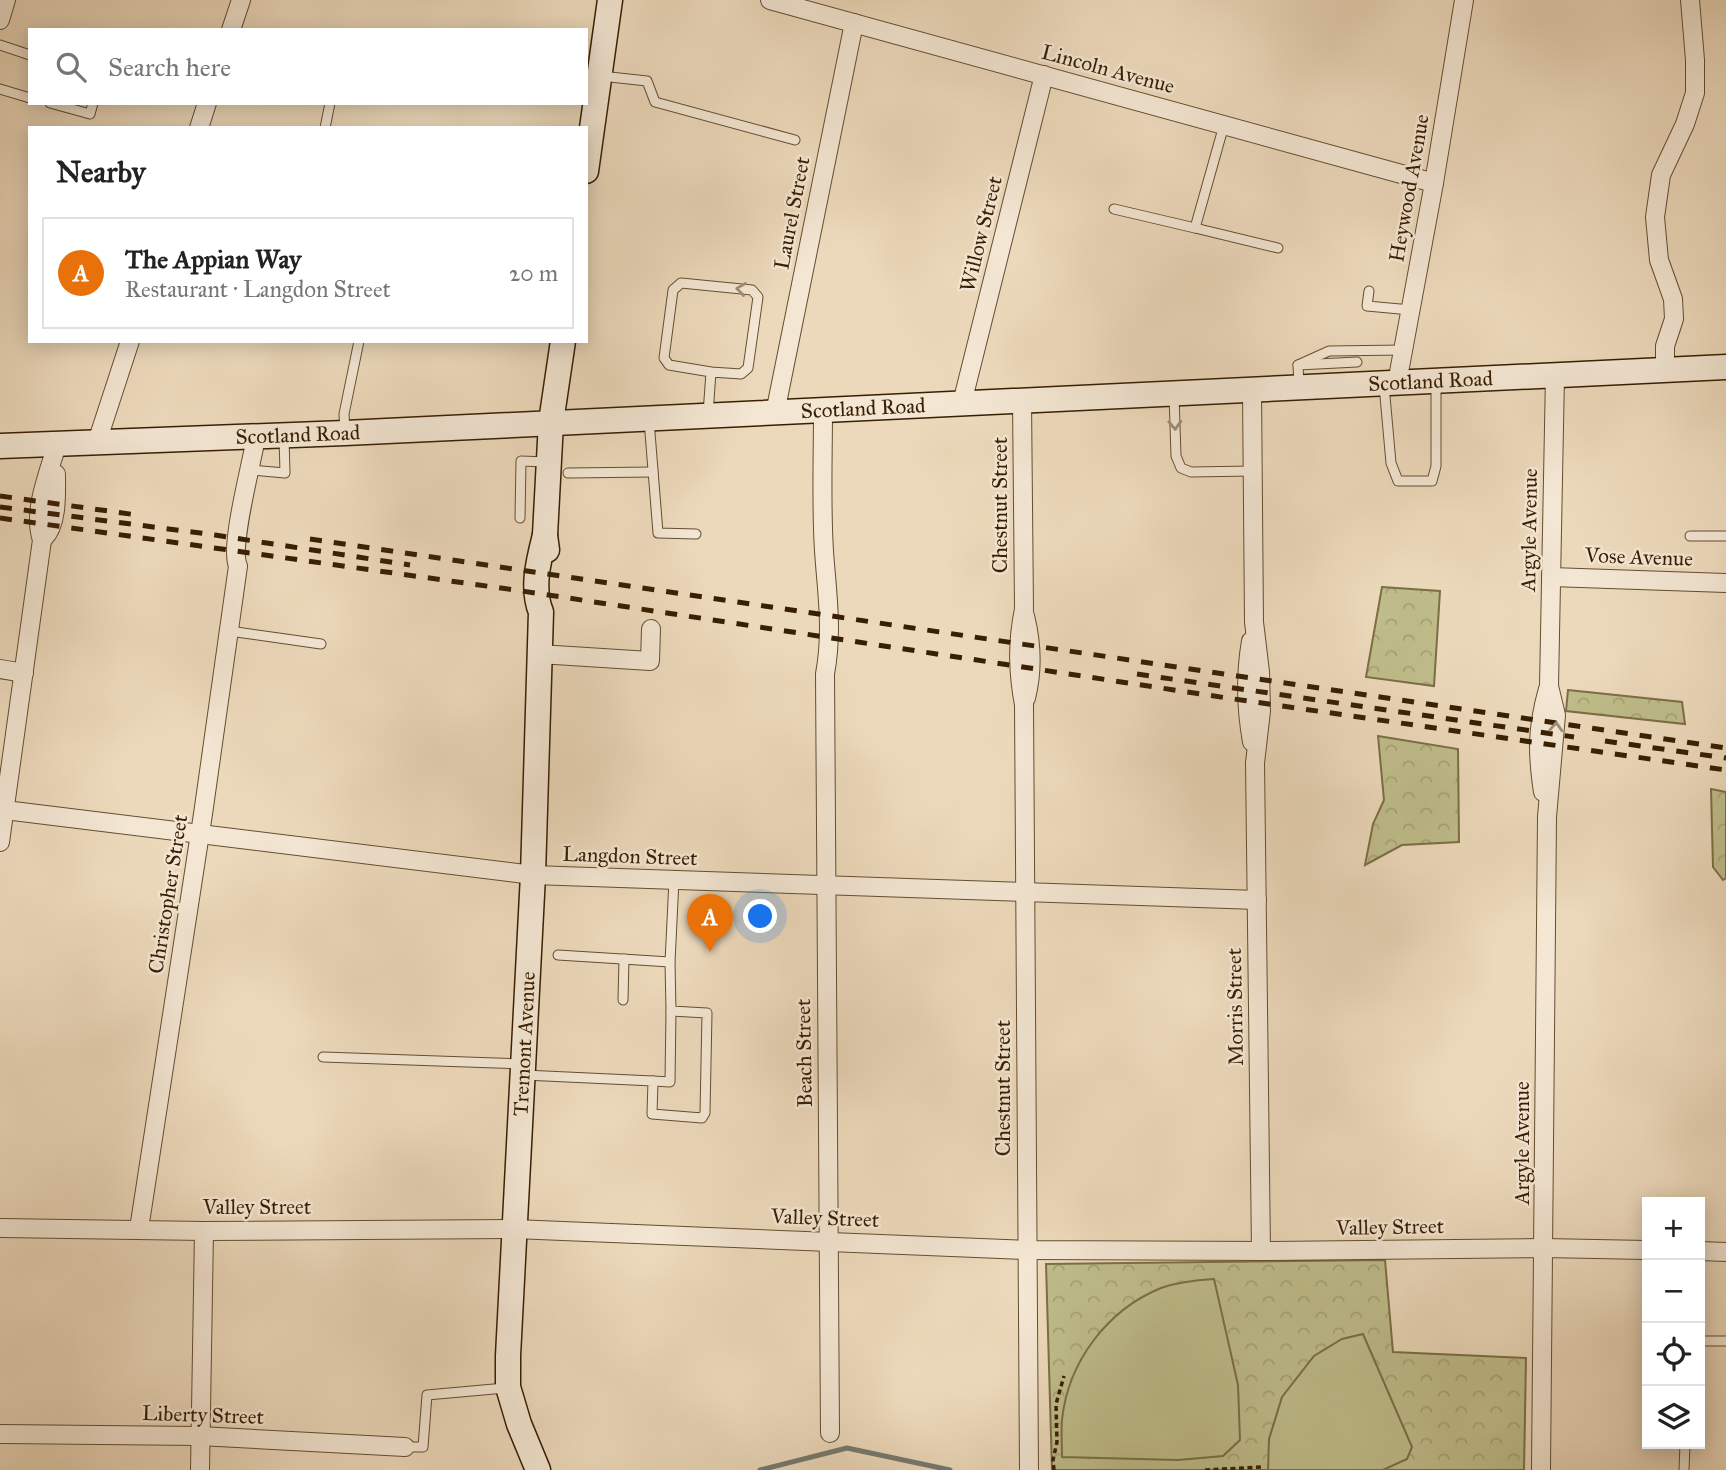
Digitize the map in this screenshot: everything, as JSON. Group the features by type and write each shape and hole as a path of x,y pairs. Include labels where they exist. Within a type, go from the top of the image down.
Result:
{"main road":[{"path":"588,156 610,0"},
{"name":"Tremont Avenue","path":"538,1470 519,1424 508,1387 509,1295 533,875 541,612 537,602 537,566 559,467 551,422 562,343"},
{"name":"Scotland Road","path":"0,446 256,437 1252,390 1299,376 1357,373 1391,383 1726,367"}],"street":[{"path":"0,20 6,0"},
{"path":"232,28 241,0"},
{"name":"Lincoln Avenue","path":"770,0 1434,183"},
{"name":"Heywood Avenue","path":"1391,383 1403,350 1464,0"},
{"path":"1665,370 1665,346 1674,319 1673,299 1659,260 1655,217 1661,175 1685,124 1695,93 1690,0"},
{"name":"Laurel Street","path":"775,412 854,23"},
{"name":"Willow Street","path":"962,403 1044,75"},
{"path":"201,126 206,105"},
{"path":"97,442 129,343"},
{"name":"Argyle Avenue","path":"1541,1470 1546,817 1537,752 1541,715 1549,686 1555,375"},
{"name":"Morris Street","path":"1252,390 1254,622 1247,669 1246,710 1255,763 1261,1251"},
{"name":"Chestnut Street","path":"1022,400 1024,609 1018,637 1018,675 1024,705 1030,1470"},
{"name":"Beach Street","path":"823,411 824,550 818,605 818,645 825,674 830,1433"},
{"name":"Christopher Street","path":"139,1229 229,631 237,566 234,558 235,546 256,437"},
{"path":"0,842 42,540 39,530 43,497 57,444"},
{"name":"Vose Avenue","path":"1551,578 1726,583"},
{"path":"539,654 650,661 651,629"},
{"path":"0,669 24,673"},
{"name":"Langdon Street","path":"5,810 533,875 1257,900"},
{"name":"Valley Street","path":"0,1228 204,1231 514,1229 1027,1250 1642,1250"},
{"path":"200,1470 204,1231"},
{"path":"1705,1251 1726,1252"},
{"name":"Liberty Street","path":"0,1434 199,1436 405,1447"}],"lane":[{"path":"0,45 28,54"},
{"path":"599,75 646,81 655,102 795,140"},
{"path":"0,89 28,97"},
{"path":"57,105 90,114 92,105"},
{"path":"326,126 330,105"},
{"path":"1195,228 1224,125"},
{"path":"1114,209 1278,248"},
{"path":"681,283 752,290 758,297 748,368 741,374 711,372 669,365 664,358 673,290 681,283"},
{"path":"1369,291 1367,306 1410,310"},
{"path":"345,433 344,414 359,343"},
{"path":"1299,376 1329,351 1403,350"},
{"path":"1357,351 1357,373"},
{"path":"708,415 711,372"},
{"path":"1391,383 1391,463 1398,481 1432,481 1436,466 1436,381"},
{"path":"1174,393 1176,456 1181,468 1191,472 1252,471"},
{"path":"649,418 657,533 696,534"},
{"path":"251,470 285,473 284,435"},
{"path":"520,518 521,461 559,467 653,472"},
{"path":"1690,536 1726,536"},
{"path":"229,631 321,644"},
{"path":"323,1056 670,1082 670,962 674,880"},
{"path":"558,955 670,962"},
{"path":"623,1000 624,959"},
{"path":"653,1081 652,1114 702,1118 705,1113 707,1013 671,1011"},
{"path":"1705,1341 1726,1341"},
{"path":"405,1447 423,1447 428,1395 508,1387"},
{"path":"1684,1470 1685,1449"}],"path":[{"path":"1054,1470 1057,1442 1056,1404 1064,1376"},
{"path":"1205,1470 1262,1467"}],"green space":[{"path":"1382,587 1440,591 1434,686 1366,677"},
{"path":"1568,690 1682,702 1685,724 1566,711"},
{"path":"1378,736 1458,749 1459,842 1402,845 1365,865 1373,824 1384,800"},
{"path":"1711,789 1726,792 1726,878 1723,880 1713,867"},
{"path":"1385,1260 1393,1352 1526,1358 1524,1470 1052,1470 1046,1264"},
{"path":"1214,1279 1238,1385 1240,1440 1223,1456 1178,1460 1062,1457 1062,1420 1066,1399 1072,1378 1094,1340 1108,1324 1141,1298 1174,1284"},
{"path":"1363,1334 1412,1447 1407,1459 1383,1470 1268,1470 1269,1439 1282,1397 1314,1356 1342,1339"}],"waterway":[{"path":"760,1470 847,1448 950,1470"}],"railway":[{"path":"0,496 137,515"},
{"path":"0,507 215,535 410,565"},
{"path":"0,518 522,591 1227,698 1726,770"},
{"path":"310,539 1726,748"},
{"path":"1137,674 1574,737"},
{"path":"1605,741 1726,758"}],"place":[{"name":"The Appian Way","path":"710,952"}]}
